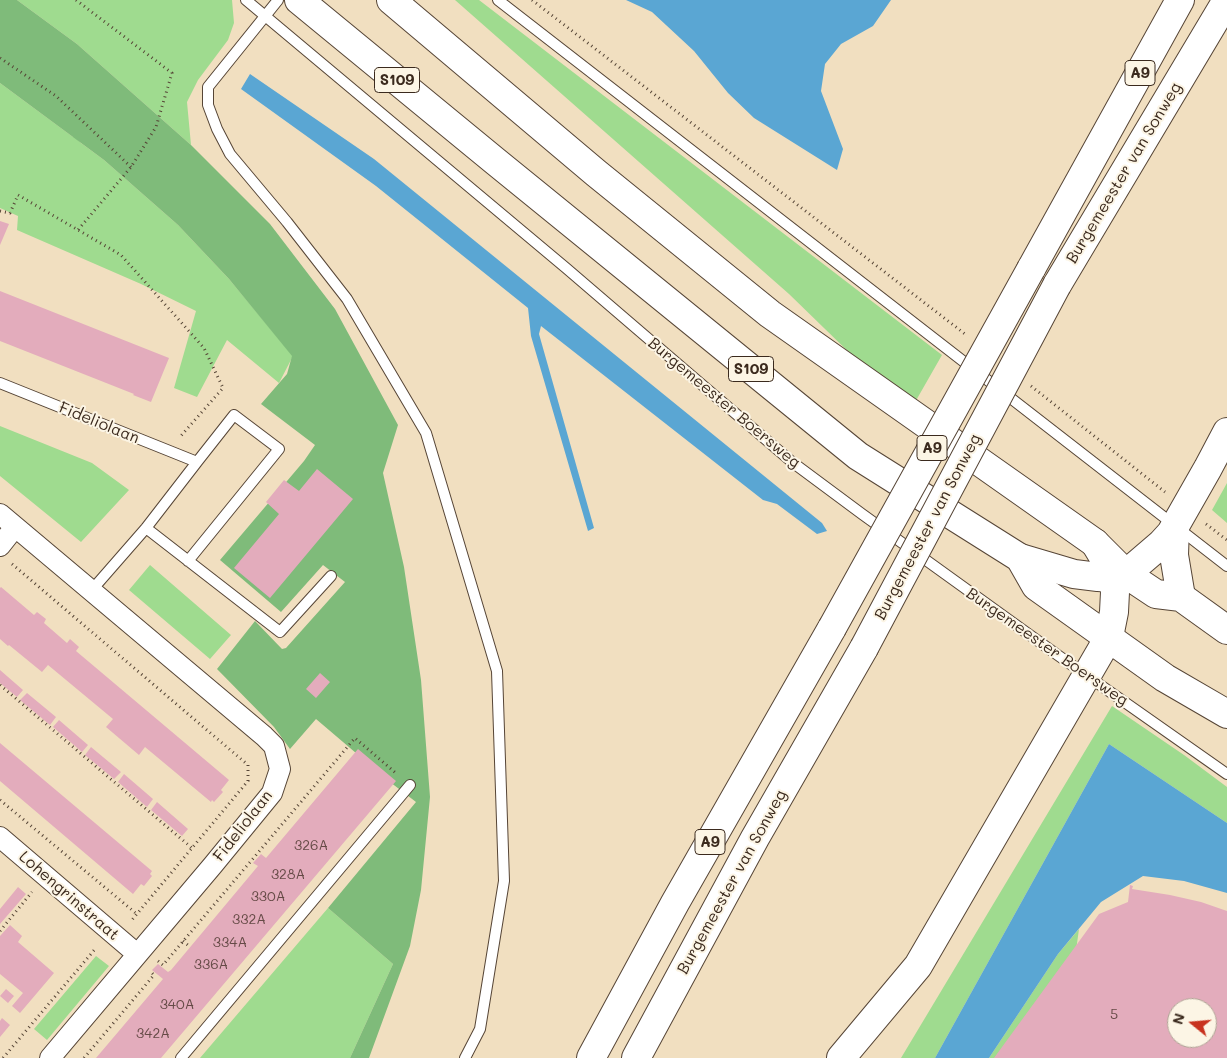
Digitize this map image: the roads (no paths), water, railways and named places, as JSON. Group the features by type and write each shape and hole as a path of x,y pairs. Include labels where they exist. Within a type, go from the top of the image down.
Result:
{"main road":[{"name":"S109","path":"299,0 502,168 858,456 1020,558 1036,586 1165,678 1227,714"},
{"path":"391,0 596,173 770,314 1095,542 1107,563 1120,576 1156,594 1192,605 1227,630"},
{"name":"Burgemeester van Sonweg","path":"636,1058 755,838 864,648 1057,284 1227,0"},
{"name":"Burgemeester van Sonweg","path":"591,1058 675,903 832,628 1176,4"},
{"path":"840,1058 918,966 1109,637 1114,612 1115,592 1120,576 1161,544 1180,517 1227,432"},
{"path":"1180,517 1174,554 1192,605"},
{"path":"1020,558 1074,574 1098,577 1120,576"}],"street":[{"name":"Fideliolaan","path":"0,514 274,746 280,769 272,793 213,866 50,1058"},
{"path":"4,553 15,527"},
{"name":"Lohengrinstraat","path":"0,837 137,954"}],"lane":[{"name":"Burgemeester Boersweg","path":"246,0 566,268 792,462 1227,774"},
{"path":"278,0 208,87 208,104 217,129 230,154 348,299 426,433 497,671 504,881 480,1029 465,1058"},
{"path":"498,0 916,323 1180,517 1227,566"},
{"name":"Fideliolaan","path":"0,383 197,462"},
{"path":"92,591 146,528 234,415 278,449 188,561"},
{"path":"146,528 280,632 331,576"},
{"path":"181,1058 410,785"}],"water":[{"path":"626,0 891,0 873,26 841,44 825,64 821,91 843,149 837,170 754,118 728,93 694,51 652,12"},
{"path":"250,74 374,159 822,523 827,531 817,534 777,504 763,500 541,326 539,334 594,528 588,531 531,336 528,308 376,186 241,89"},
{"path":"1109,744 1227,823 1227,893 1184,881 1143,876 1101,902 1058,954 989,1058 935,1058"}]}
